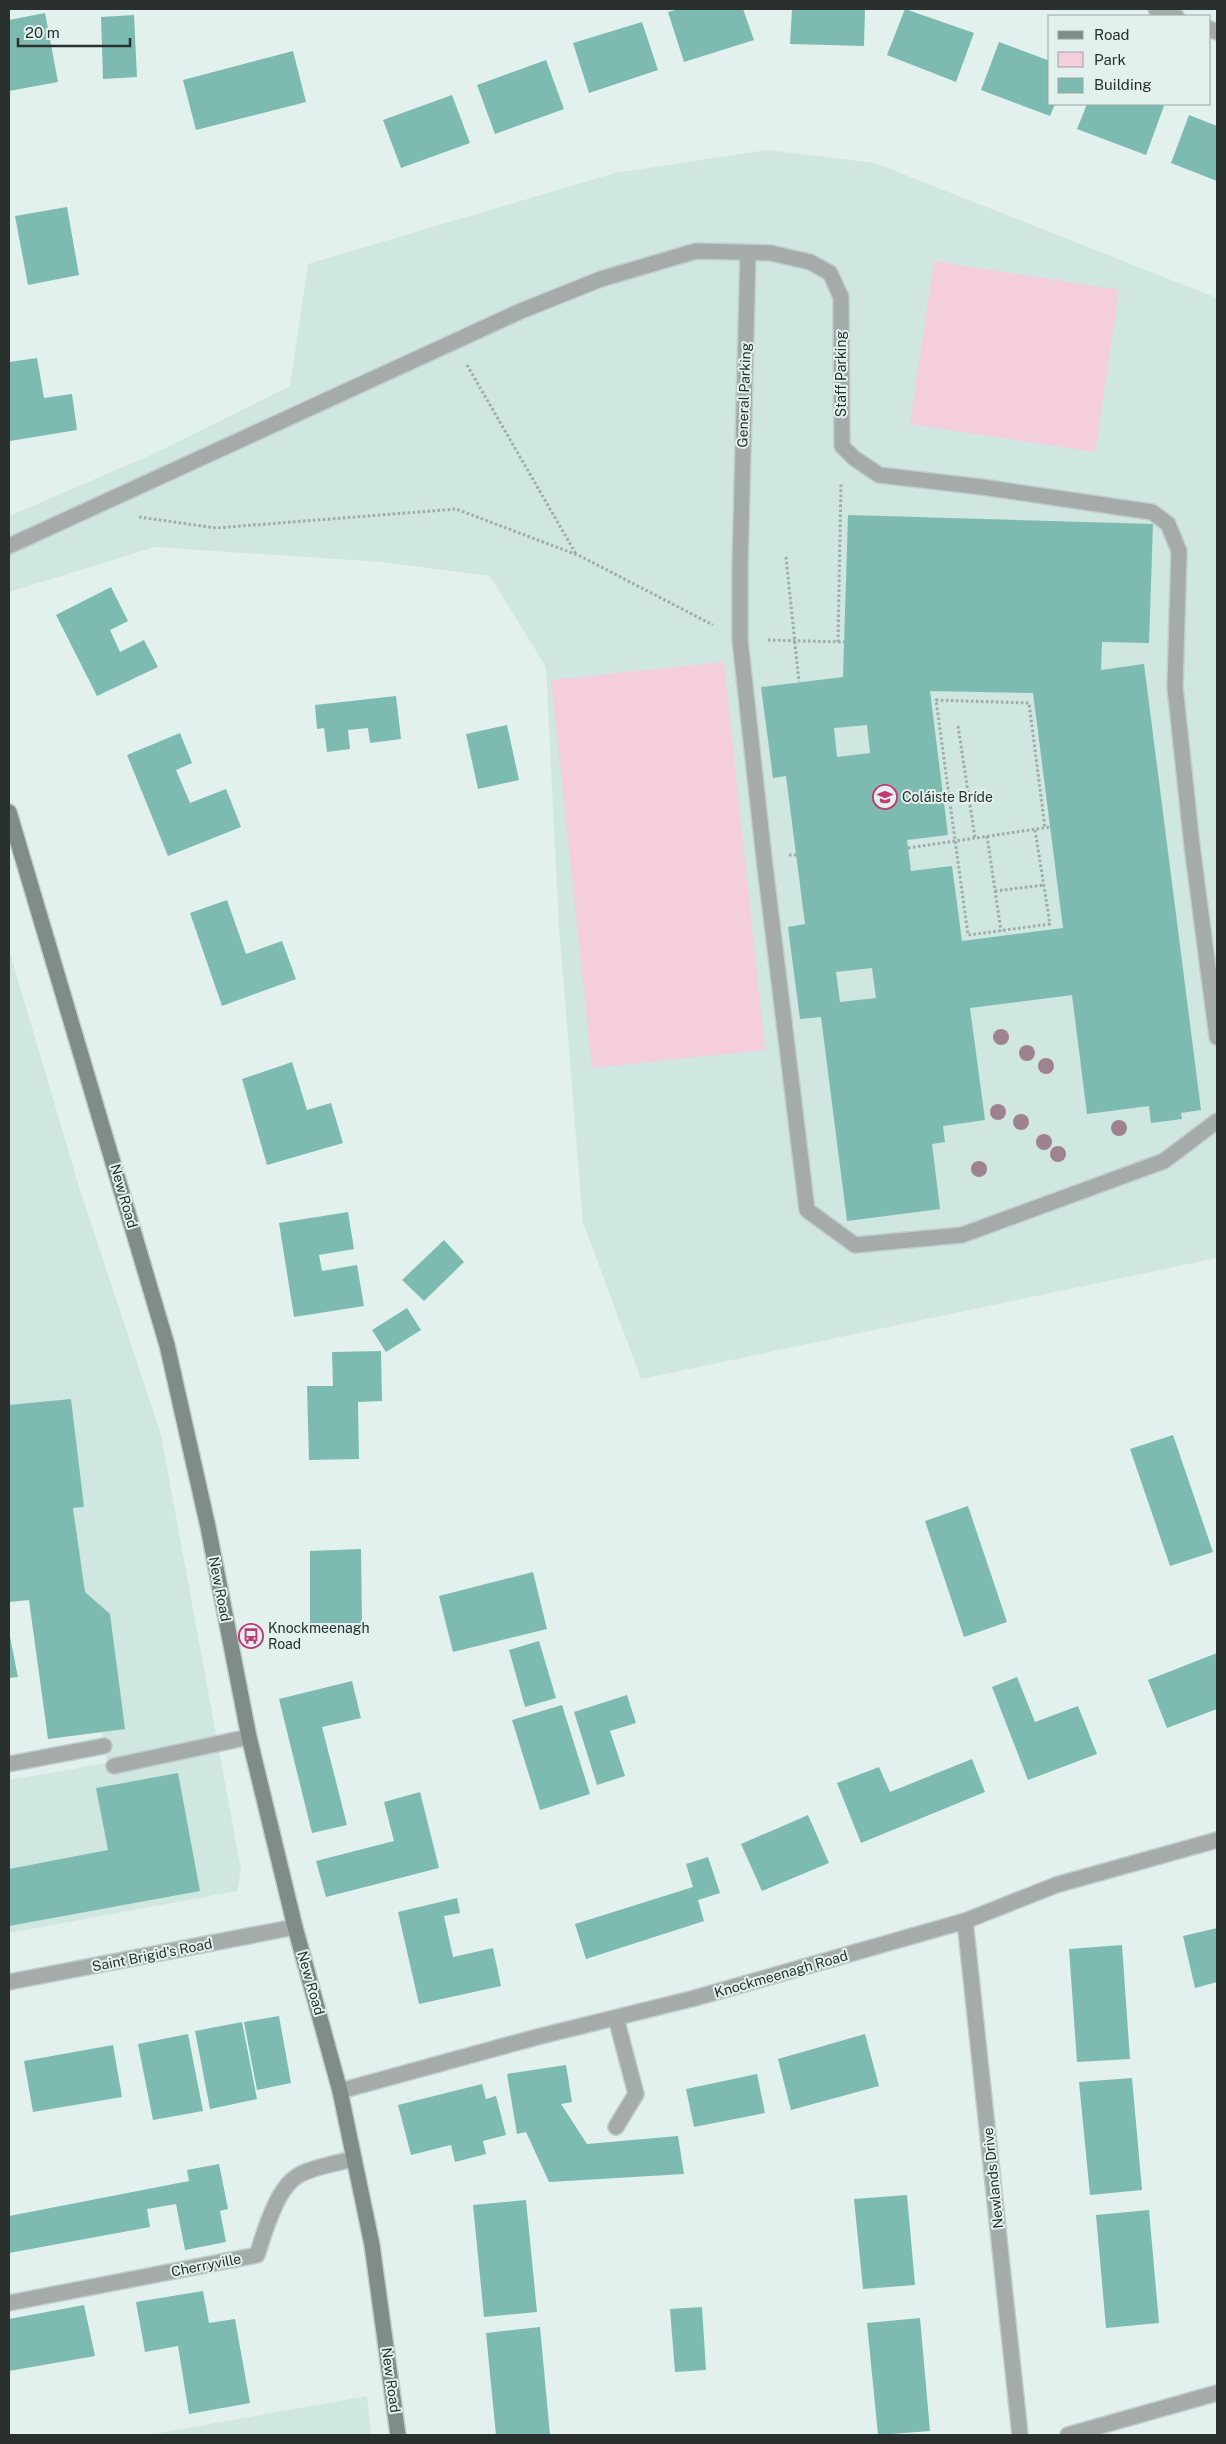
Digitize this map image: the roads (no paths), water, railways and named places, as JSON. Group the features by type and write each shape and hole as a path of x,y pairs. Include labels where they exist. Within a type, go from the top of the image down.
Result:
{"street":[{"path":"1156,9 1173,15"},
{"path":"9,546 91,510 520,311 601,279 696,252 748,253"},
{"name":"Staff Parking","path":"748,253 771,253 810,262 830,273 841,301 842,446 854,458 879,475 982,487 1152,512 1168,524 1179,551 1175,687 1192,846 1217,1036"},
{"name":"General Parking","path":"748,253 740,640 806,1210 855,1245 962,1235 1164,1161 1217,1121"},
{"name":"New Road","path":"9,812 166,1345 208,1527 249,1737 295,1927 340,2091 372,2245 398,2435"},
{"path":"114,1766 249,1737"},
{"path":"9,1764 104,1746"},
{"name":"Knockmeenagh Road","path":"340,2091 696,1998 965,1921 1056,1885 1217,1840"},
{"name":"Newlands Drive","path":"965,1921 1020,2435"},
{"name":"Saint Brigid's Road","path":"9,1982 295,1927"},
{"path":"616,2018 636,2094 616,2127"},
{"name":"Cherryville","path":"9,2303 257,2255 271,2214 284,2190 300,2174 354,2159"},
{"path":"1068,2435 1217,2393"}],"place":[{"name":"Coláiste Bríde","path":"885,797"},
{"name":"Knockmeenagh Road","path":"251,1636"}]}
